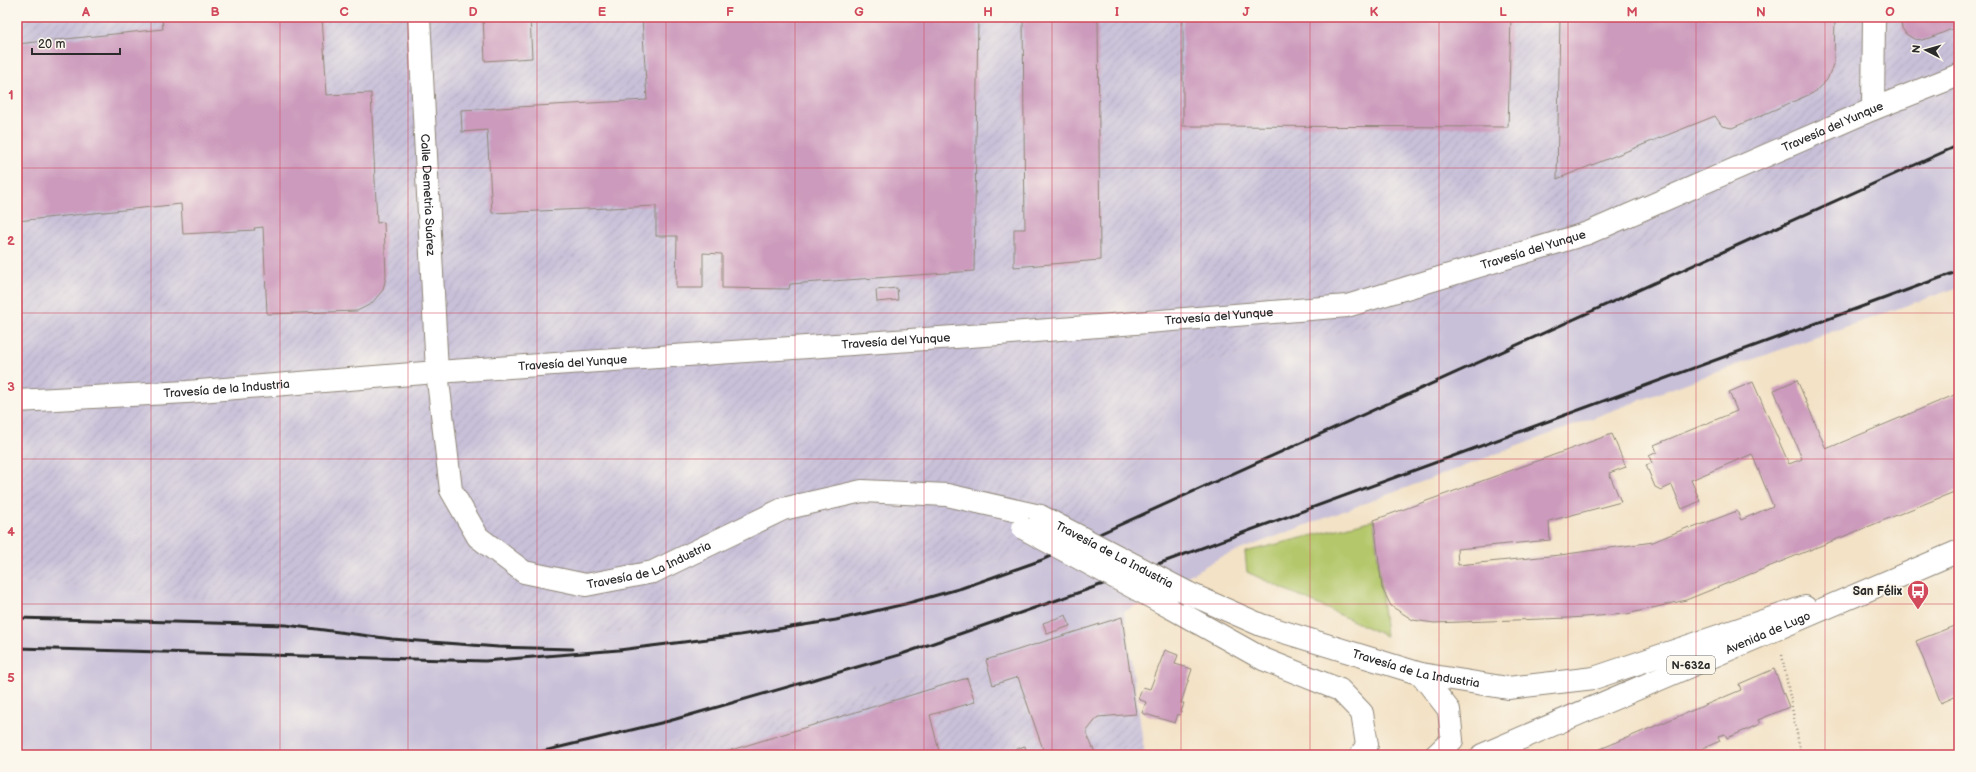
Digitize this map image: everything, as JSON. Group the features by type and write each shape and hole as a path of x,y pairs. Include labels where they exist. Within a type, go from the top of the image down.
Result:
{"street":[{"name":"Calle Demetria Suárez","path":"419,17 437,372"},
{"path":"1874,17 1874,109"},
{"name":"Travesía del Yunque","path":"437,372 991,335 1347,306 1588,233 1874,109 1959,76"},
{"name":"Travesía de la Industria","path":"17,401 187,392 437,372"},
{"name":"Travesía de La Industria","path":"437,372 451,490 478,537 524,572 586,585 653,572 783,509 862,491 947,495 1032,522 1261,626 1421,674 1508,688 1594,678 1899,576"},
{"name":"Travesía de La Industria","path":"1032,522 1168,606 1263,659 1340,690 1362,713 1367,745 1362,755"},
{"name":"N-632a","path":"1899,576 1959,551"},
{"name":"Avenida de Lugo","path":"1482,755 1899,576"},
{"path":"1421,674 1449,710 1452,740 1436,755"}],"path":[{"path":"1776,629 1785,668 1801,755"}],"shaded area":[{"path":"17,17 1959,17 1959,120 1544,288 1186,367 1125,501 1003,560 829,604 587,637 17,582"},
{"path":"1959,120 1959,287 1697,379 1221,557 1124,612 1041,639 622,755 17,755 17,582 587,637 829,604 1003,560 1125,501 1186,367 1544,288"},
{"path":"1124,612 1145,755 622,755 1041,639"}],"green space":[{"path":"1374,520 1386,636 1247,572 1245,552"}],"building":[{"path":"162,17 322,17 327,95 371,93 377,223 384,222 386,276 383,290 371,304 357,311 267,314 263,227 254,228 255,230 183,234 181,204 17,221 17,44 163,29"},
{"path":"483,17 530,17 532,58 485,61"},
{"path":"642,17 953,17 953,19 978,19 974,271 790,284 789,289 722,288 722,254 703,253 703,288 676,288 677,236 656,236 656,206 492,213 487,130 462,132 461,110 647,100"},
{"path":"1023,17 1098,17 1100,260 1014,267 1014,229 1025,229"},
{"path":"1183,17 1511,17 1508,127 1183,126"},
{"path":"1560,17 1835,17 1834,62 1827,80 1813,93 1732,128 1722,126 1715,116 1557,179"},
{"path":"1900,17 1959,17 1959,26 1930,38 1922,40 1914,39 1906,34 1902,28"},
{"path":"897,288 898,300 877,302 876,290"},
{"path":"1797,380 1826,449 1959,393 1959,490 1686,600 1627,614 1569,618 1434,623 1413,620 1391,606 1382,588 1374,520 1612,434 1626,467 1609,473 1621,502 1549,521 1550,540 1457,549 1458,565 1560,555 1653,542 1689,527 1690,529 1737,511 1741,520 1773,506 1752,454 1691,480 1700,501 1682,509 1672,485 1661,490 1655,487 1646,465 1652,463 1649,456 1657,452 1654,445 1737,411 1729,392 1753,382 1789,464 1802,459 1774,390"},
{"path":"1066,615 1070,626 1047,634 1043,623"},
{"path":"1122,617 1136,714 1098,717 1086,732 1096,755 1045,755 1018,677 993,685 986,660"},
{"path":"1959,624 1959,695 1941,703 1916,641"},
{"path":"1165,650 1178,655 1175,664 1192,669 1181,703 1184,703 1180,715 1178,714 1175,723 1142,713 1146,702 1138,699 1143,687 1150,689"},
{"path":"1774,669 1789,707 1758,720 1760,724 1727,738 1725,734 1718,736 1720,741 1687,755 1586,755 1741,690 1739,684"},
{"path":"967,678 975,702 930,715 940,755 715,755"},
{"path":"1025,746 1027,755 999,755"}],"railway":[{"path":"17,648 485,661 619,650 740,635 836,620 905,604 962,588 1042,560 1959,145"},
{"path":"527,755 669,721 899,655 1106,583 1959,271"},
{"path":"17,618 286,625 392,639 498,647 573,649"}],"place":[{"name":"San Félix","path":"1918,610"}]}
